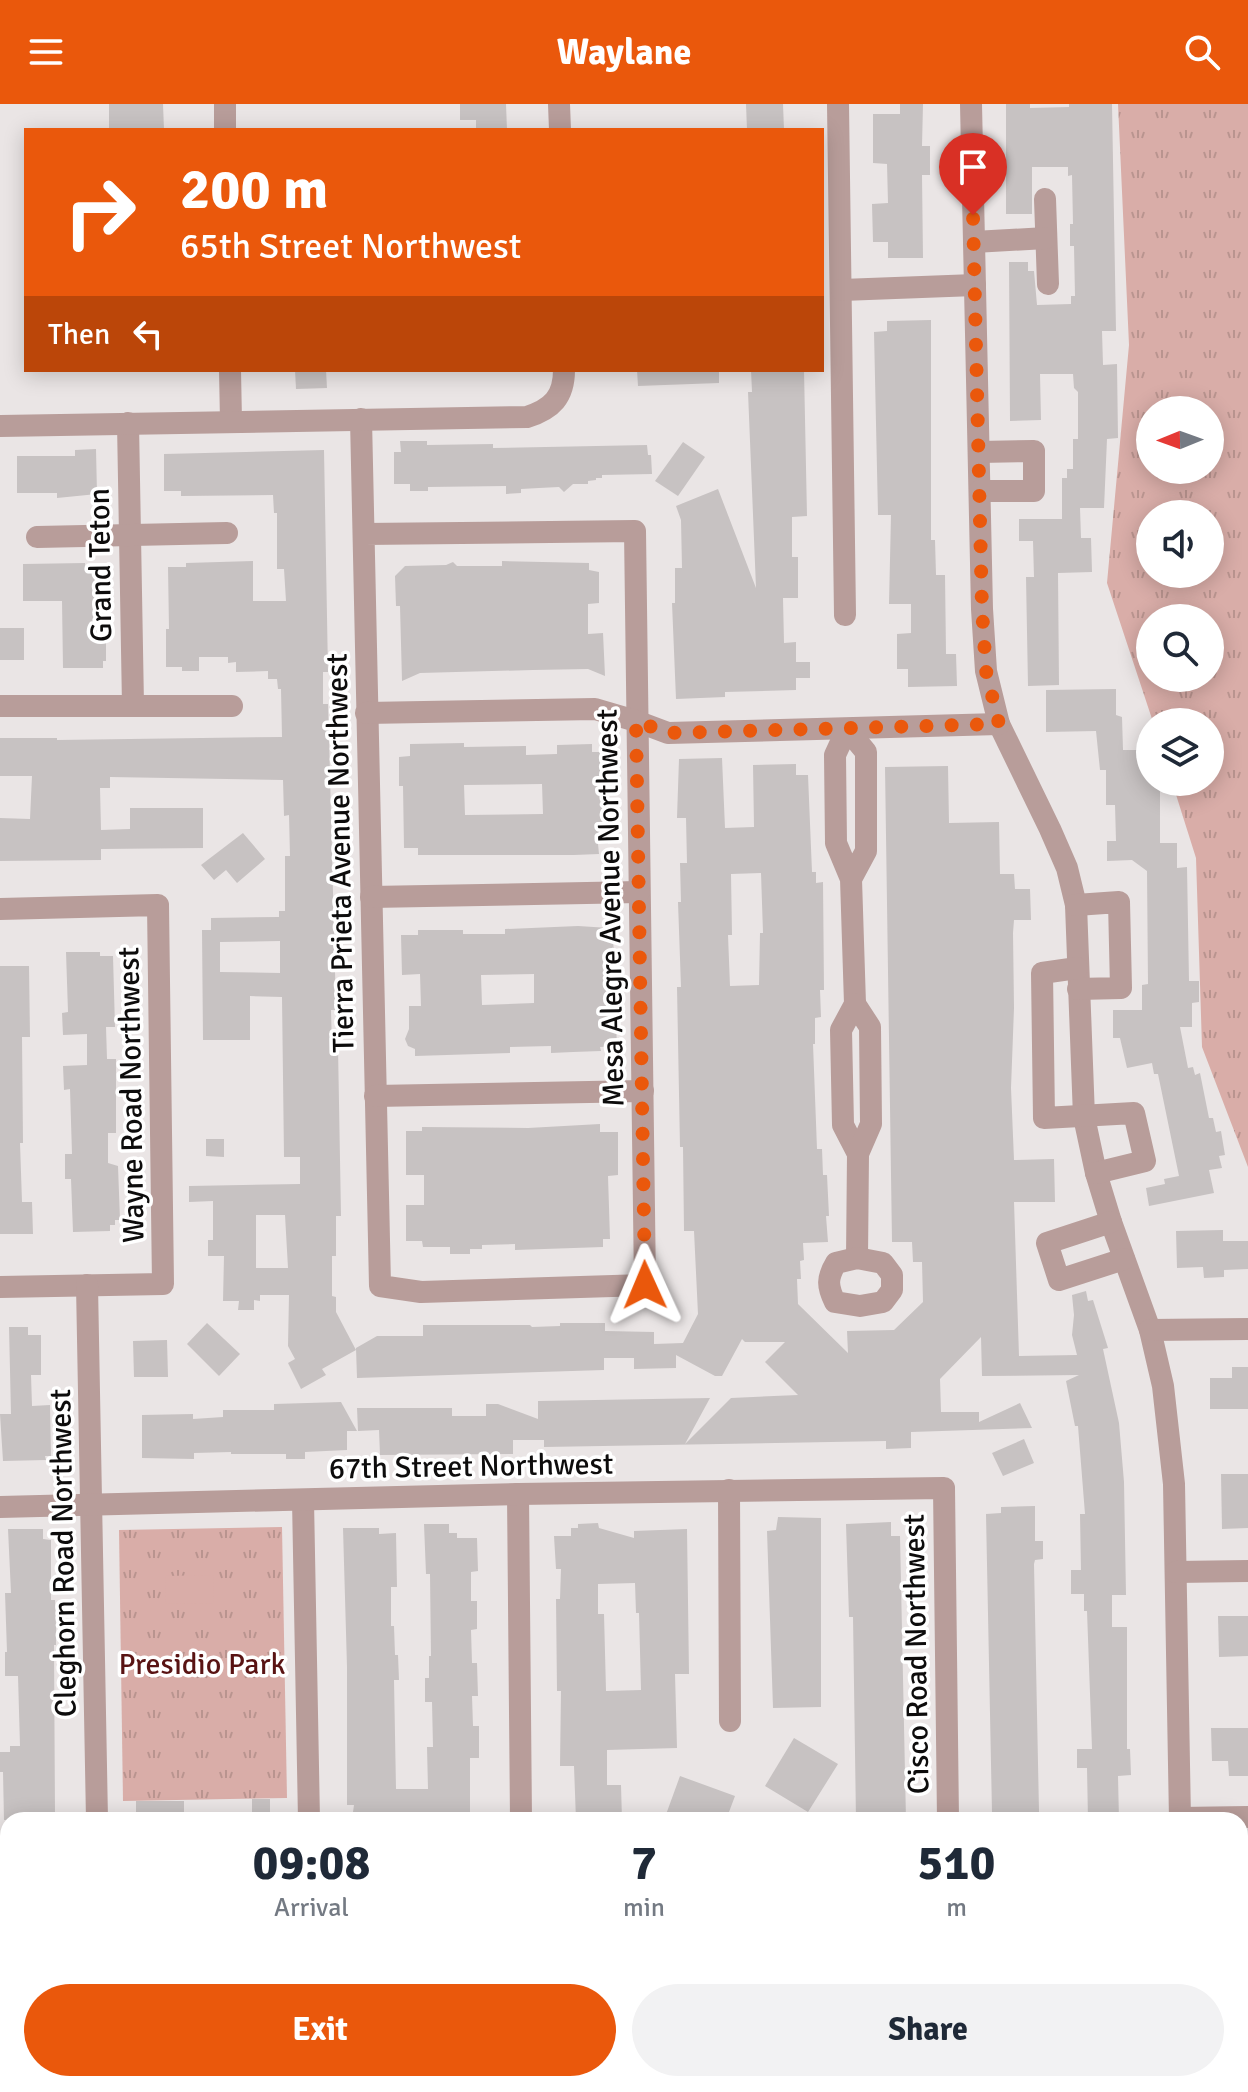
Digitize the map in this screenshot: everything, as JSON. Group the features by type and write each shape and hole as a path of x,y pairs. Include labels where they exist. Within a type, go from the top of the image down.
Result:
{"street":[{"path":"225,104 225,128"},
{"path":"559,104 560,128"},
{"path":"838,104 845,615"},
{"path":"971,104 986,671 999,724 1067,868 1076,905 1084,1117 1096,1173 1150,1330 1163,1386 1171,1442 1180,1812"},
{"path":"1045,199 1048,284"},
{"path":"974,242 1046,238"},
{"path":"842,290 975,285"},
{"path":"230,372 231,421"},
{"path":"0,426 527,417 545,411 556,402 564,382 564,372"},
{"name":"Tierra Prieta Avenue Northwest","path":"361,419 380,1286"},
{"name":"Grand Teton","path":"128,423 133,705"},
{"path":"979,452 1034,451 1034,491 980,491"},
{"name":"Mesa Alegre Avenue Northwest","path":"364,534 635,531 645,1285 421,1292 380,1286"},
{"path":"37,537 227,533"},
{"path":"0,706 232,706"},
{"path":"366,713 595,709 668,733 999,724"},
{"path":"847,729 835,755 836,843 851,879 855,1004 841,1030 843,1125 858,1154 857,1258"},
{"path":"847,729 866,752 866,851 851,879"},
{"path":"371,897 639,892"},
{"path":"1076,905 1119,902 1121,988 1042,973 1044,1118 1134,1113 1145,1161 1096,1173"},
{"name":"Wayne Road Northwest","path":"0,909 158,905 163,1284 87,1285"},
{"path":"375,1096 643,1091"},
{"path":"1111,1222 1047,1243 1059,1280 1124,1259"},
{"path":"0,1287 87,1285"},
{"name":"Cleghorn Road Northwest","path":"87,1285 97,1812"},
{"path":"1150,1330 1248,1329"},
{"name":"67th Street Northwest","path":"0,1507 518,1494 944,1488"},
{"name":"Cisco Road Northwest","path":"944,1488 948,1812"},
{"path":"729,1490 730,1721"},
{"path":"518,1494 521,1812"},
{"path":"303,1500 309,1812"},
{"path":"1176,1572 1248,1571"}],"green space":[{"path":"1118,104 1248,104 1248,1167 1202,1047 1196,858 1176,796 1224,796 1224,708 1148,708 1143,692 1224,692 1224,604 1136,604 1136,671 1107,583 1129,345"},
{"name":"Presidio Park","path":"282,1527 287,1798 123,1801 119,1530"},
{"path":"213,1575 214,1603 166,1604 165,1576"}],"building":[{"path":"109,104 163,104 164,128 109,128"},
{"path":"460,104 506,104 507,128 476,128 476,120 460,120"},
{"path":"746,104 783,104 784,128 747,128"},
{"path":"900,104 923,104 922,146 930,146 930,175 922,175 923,258 888,258 888,242 873,242 872,204 888,203 887,164 873,163 873,114 900,114"},
{"path":"1006,104 1030,104 1030,108 1112,104 1116,331 1102,331 1103,365 1117,364 1118,438 1107,439 1104,508 1080,508 1081,538 1091,538 1092,572 1058,573 1059,685 1028,686 1026,577 1034,577 1033,541 1019,541 1019,519 1062,519 1062,478 1067,478 1067,469 1073,469 1073,439 1078,439 1078,392 1074,388 1073,374 1040,374 1041,420 1010,421 1009,262 1028,262 1028,271 1034,271 1037,305 1071,304 1071,296 1075,296 1074,246 1070,246 1072,175 1068,176 1068,167 1032,167 1032,214 1006,214"},
{"path":"931,320 931,540 935,540 936,575 945,575 946,654 956,654 957,686 908,687 908,669 897,669 897,634 911,633 911,604 889,604 891,515 878,515 874,332 887,331 887,321"},
{"path":"295,372 326,372 327,388 296,389"},
{"path":"637,372 719,372 719,383 638,386"},
{"path":"751,372 804,372 807,516 792,517 792,557 798,557 798,598 783,598 784,643 796,642 796,662 810,662 810,678 796,678 796,690 725,692 725,697 676,699 672,603 675,603 675,568 682,568 681,520 676,506 718,489 756,588 748,392 752,392"},
{"path":"400,441 427,441 427,445 493,444 493,448 647,445 652,474 602,475 602,478 588,481 588,484 573,484 564,492 559,487 521,489 521,493 506,494 506,486 428,487 428,491 410,491 410,484 394,484 394,452 401,452"},
{"path":"683,442 705,457 678,496 655,481"},
{"path":"96,449 97,494 57,498 57,493 17,493 17,456 75,456 75,450"},
{"path":"324,450 328,672 323,672 323,704 328,704 336,1010 331,1010 332,1047 338,1047 341,1216 336,1216 332,1296 336,1297 336,1312 356,1350 322,1369 326,1375 301,1389 288,1363 295,1359 288,1346 289,1295 260,1295 260,1301 254,1300 254,1310 238,1310 239,1301 223,1301 224,1256 208,1256 208,1240 213,1240 213,1201 189,1202 189,1186 300,1184 300,1157 284,1157 282,997 250,996 250,1040 203,1040 202,930 211,930 211,918 279,917 279,911 285,911 285,856 290,856 289,815 284,816 283,780 110,777 110,788 100,788 101,830 130,829 130,808 203,808 203,848 101,849 101,860 0,861 0,818 30,819 32,776 0,776 0,738 282,737 281,689 278,689 277,679 268,679 268,671 236,672 236,662 228,663 228,657 199,657 199,671 166,667 168,567 186,567 186,563 253,561 253,601 286,601 284,569 277,569 277,513 274,513 273,495 181,496 181,491 164,491 164,454","holes":["280,941 280,973 220,972 220,942","256,1215 285,1215 288,1268 256,1268"]},
{"path":"502,561 589,563 589,570 599,572 599,603 588,604 588,634 603,633 605,676 588,669 533,670 420,673 402,681 400,606 396,606 395,576 405,566 446,565 453,562 457,566 502,566"},
{"path":"85,563 85,569 102,569 102,631 106,631 106,661 103,661 103,668 63,668 62,601 23,601 23,564"},
{"path":"0,628 24,628 24,660 0,660"},
{"path":"1116,689 1116,715 1122,717 1123,750 1136,750 1136,796 1160,796 1160,843 1177,843 1177,868 1187,867 1189,981 1199,981 1199,1002 1192,1003 1192,1027 1180,1027 1188,1068 1193,1067 1195,1075 1200,1073 1209,1118 1213,1118 1216,1132 1221,1131 1225,1155 1219,1156 1222,1168 1209,1170 1214,1193 1149,1206 1146,1188 1165,1184 1164,1179 1179,1176 1158,1074 1154,1074 1152,1063 1127,1068 1120,1038 1113,1038 1113,1010 1142,1010 1142,985 1148,984 1147,871 1132,860 1107,861 1107,841 1116,841 1115,805 1106,805 1106,770 1100,770 1096,731 1046,732 1046,690"},
{"path":"410,744 526,746 526,755 557,754 557,745 592,744 592,752 605,752 608,844 598,844 599,854 574,855 418,855 418,848 404,848 403,786 399,786 399,757 410,756","holes":["542,784 543,814 465,815 464,785"]},
{"path":"722,758 725,828 754,827 753,765 796,764 796,775 808,775 812,872 816,872 816,883 823,882 824,990 820,990 821,1017 815,1018 813,1044 817,1149 822,1149 823,1175 827,1175 829,1216 826,1216 828,1242 803,1243 801,1279 797,1279 798,1304 848,1353 847,1331 894,1330 923,1302 922,1262 913,1262 912,1242 892,1242 885,767 948,766 949,823 999,822 1000,874 1014,874 1015,889 1030,889 1031,920 1014,920 1013,933 1011,1088 1014,1160 1054,1159 1055,1202 1014,1202 1019,1356 1077,1355 1072,1335 1072,1295 1086,1291 1088,1301 1093,1300 1108,1348 1103,1349 1119,1423 1124,1482 1126,1595 1112,1595 1112,1627 1127,1627 1127,1749 1130,1749 1131,1775 1118,1776 1119,1812 1088,1812 1087,1768 1077,1768 1077,1749 1092,1749 1087,1611 1084,1611 1084,1594 1071,1594 1071,1570 1081,1570 1080,1514 1085,1514 1078,1426 1075,1426 1066,1381 1079,1375 982,1376 981,1337 940,1379 941,1412 979,1412 979,1422 1020,1403 1032,1428 911,1432 911,1448 886,1449 886,1441 544,1447 544,1440 513,1440 513,1454 380,1455 379,1430 358,1431 357,1408 452,1408 452,1416 486,1416 486,1404 498,1404 538,1419 538,1401 710,1398 685,1444 731,1398 798,1395 765,1362 785,1342 745,1342 742,1339 722,1376 715,1376 676,1355 676,1368 634,1369 634,1358 604,1358 604,1370 357,1378 356,1348 377,1336 423,1336 423,1325 532,1327 560,1326 560,1323 605,1323 605,1331 654,1332 654,1344 683,1343 698,1314 694,1231 684,1231 683,1147 680,1147 678,902 681,902 680,863 687,863 686,818 677,818 679,759","holes":["761,873 763,933 760,933 759,985 730,986 728,935 732,935 731,874"]},
{"path":"243,833 265,859 237,883 226,870 214,880 201,865"},
{"path":"609,928 609,939 613,939 614,955 610,955 611,1002 615,1001 617,1046 600,1047 601,1051 551,1053 551,1046 510,1047 510,1053 415,1056 415,1049 408,1046 405,1039 409,1029 409,1006 421,1006 420,974 402,975 401,935 418,935 418,930 505,934 505,929","holes":["534,974 534,1003 482,1005 481,975"]},
{"path":"66,952 100,952 100,956 113,956 115,1027 106,1027 107,1059 116,1059 116,1133 108,1133 108,1163 118,1166 120,1220 110,1225 110,1231 73,1232 71,1179 65,1179 65,1154 72,1154 70,1089 64,1090 63,1066 87,1065 87,1034 63,1035 62,1013 68,1012"},
{"path":"0,966 29,966 30,1037 22,1037 23,1143 20,1143 22,1202 32,1202 33,1234 0,1234"},
{"path":"600,1124 600,1132 618,1132 618,1175 608,1176 610,1239 603,1239 603,1247 515,1250 515,1244 482,1245 482,1249 470,1249 470,1254 450,1254 450,1247 423,1247 422,1241 406,1241 406,1205 424,1205 424,1175 406,1175 406,1131 422,1131 422,1127 528,1128"},
{"path":"206,1139 224,1139 224,1157 206,1156"},
{"path":"1223,1230 1223,1241 1248,1241 1248,1269 1224,1270 1224,1277 1204,1278 1203,1267 1177,1268 1176,1231"},
{"path":"207,1323 240,1354 219,1376 187,1344"},
{"path":"9,1327 28,1327 28,1335 41,1335 41,1375 31,1375 32,1406 50,1405 51,1456 45,1456 46,1460 3,1461 0,1414 11,1414"},
{"path":"167,1340 168,1377 134,1377 133,1341"},
{"path":"1232,1367 1248,1367 1248,1409 1210,1409 1210,1378 1232,1378"},
{"path":"341,1402 357,1431 347,1431 347,1450 305,1452 305,1459 286,1459 286,1454 231,1452 194,1453 194,1459 142,1458 142,1415 193,1414 193,1419 223,1417 223,1410 274,1410 274,1404"},
{"path":"1024,1439 1034,1463 1003,1476 992,1453"},
{"path":"1221,1474 1248,1474 1248,1528 1222,1529"},
{"path":"1035,1506 1035,1541 1043,1541 1043,1559 1035,1560 1034,1564 1039,1812 992,1812 986,1514 1001,1513 1001,1507"},
{"path":"778,1517 821,1518 821,1707 773,1708 767,1531 776,1530"},
{"path":"891,1522 891,1536 900,1536 906,1812 856,1812 853,1617 849,1617 846,1524"},
{"path":"598,1523 599,1528 634,1538 634,1531 687,1529 689,1674 675,1674 677,1748 607,1750 607,1785 621,1785 622,1812 576,1812 574,1766 560,1766 561,1691 557,1691 556,1599 560,1599 561,1569 556,1569 554,1536 571,1536 571,1528 578,1528 578,1524","holes":["635,1583 636,1613 639,1613 641,1690 606,1691 604,1614 598,1614 598,1584"]},
{"path":"424,1524 449,1524 449,1533 457,1533 457,1538 477,1538 478,1571 471,1572 471,1601 477,1601 477,1629 471,1630 472,1663 477,1663 478,1696 472,1696 473,1726 479,1726 479,1758 470,1758 470,1812 353,1812 354,1805 347,1805 343,1528 379,1528 379,1534 396,1533 397,1587 391,1587 391,1626 394,1626 399,1680 394,1680 396,1789 428,1789 427,1747 433,1747 432,1702 425,1702 425,1678 429,1678 431,1656 430,1574 426,1574"},
{"path":"8,1529 43,1529 43,1539 51,1540 51,1600 55,1600 55,1812 4,1812 0,1752 10,1752 10,1746 20,1746 18,1676 5,1676 5,1593 11,1593"},
{"path":"1218,1616 1248,1616 1248,1656 1219,1657"},
{"path":"1211,1728 1248,1728 1248,1776 1229,1776 1228,1761 1212,1761"},
{"path":"794,1738 838,1764 808,1812 765,1786"},
{"path":"680,1776 735,1796 729,1812 667,1812"},
{"path":"252,1799 270,1799 270,1812 252,1812"},
{"path":"136,1801 184,1801 184,1812 136,1812"}],"route":[{"path":"645,1285 636,721 668,733 999,724 986,671 982,609 973,215"}]}
